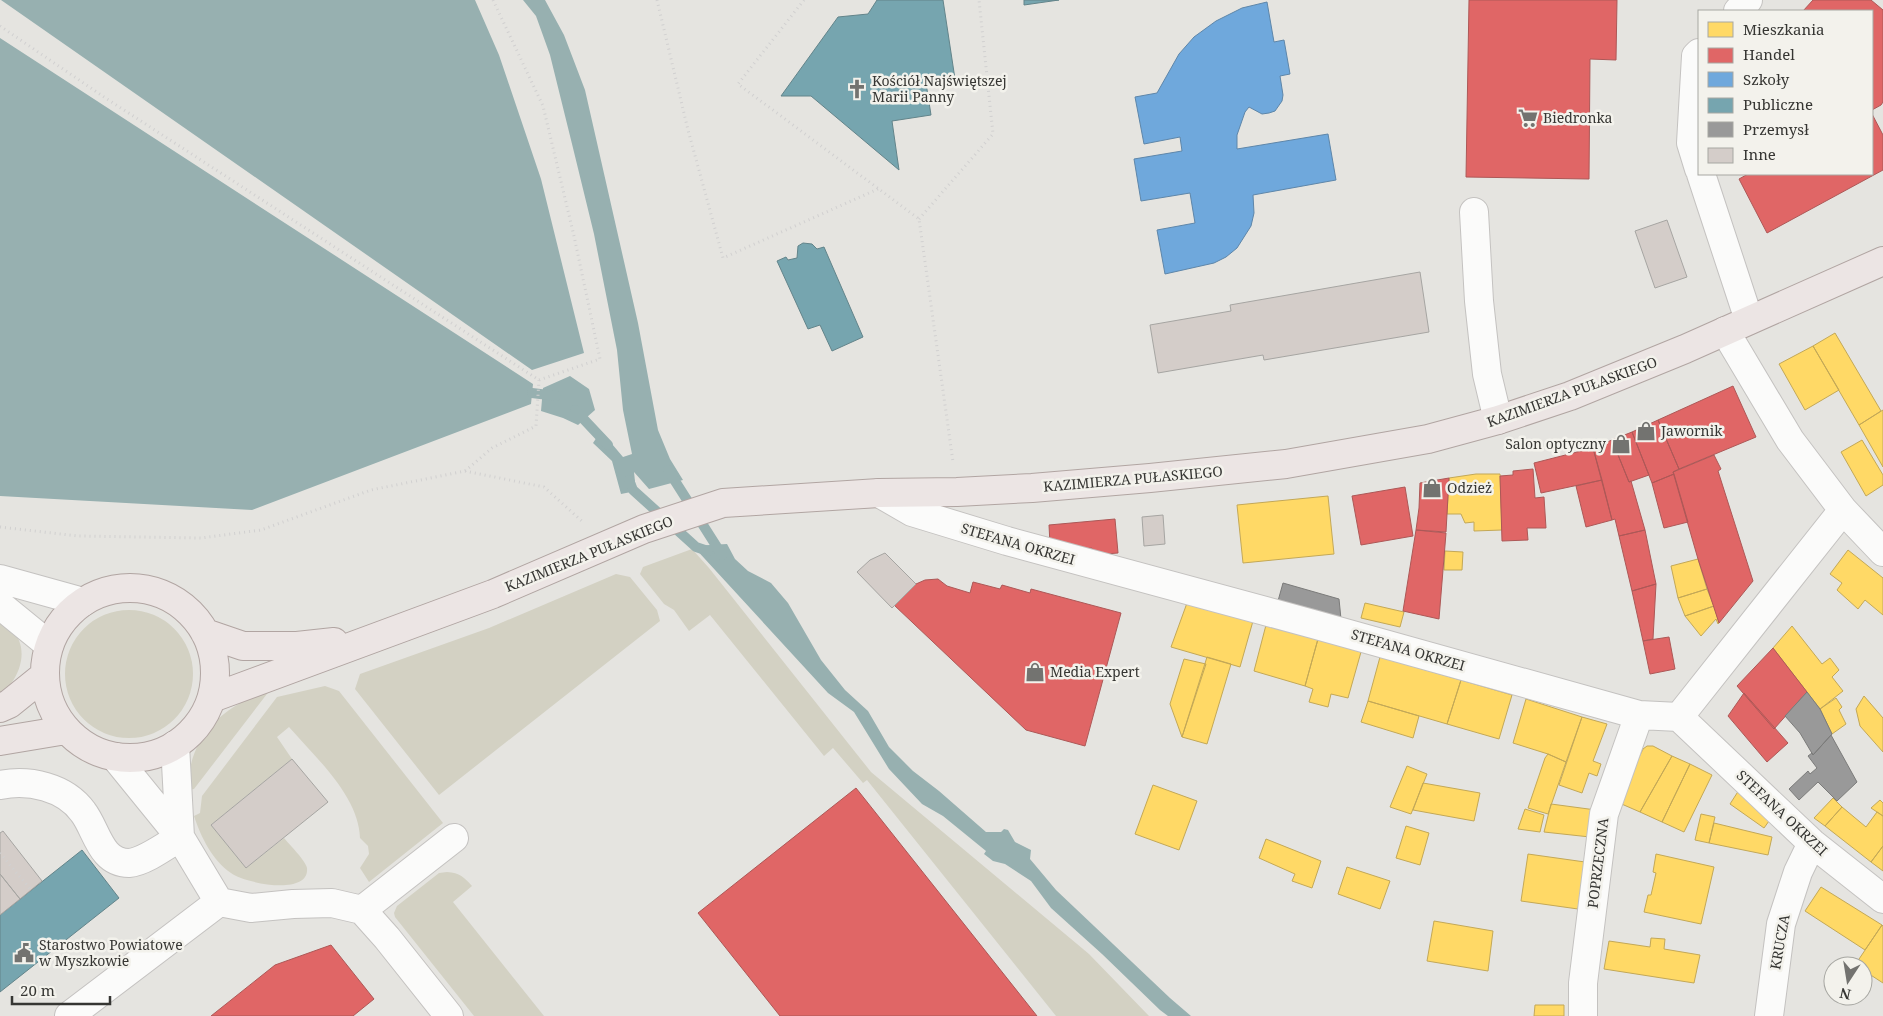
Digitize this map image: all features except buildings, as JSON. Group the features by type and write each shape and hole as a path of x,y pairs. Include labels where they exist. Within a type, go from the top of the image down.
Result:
{"main road":[{"name":"KAZIMIERZA PUŁASKIEGO","path":"212,698 493,594 644,529 723,503 879,493 957,492 1032,488 1130,480 1286,464 1428,439 1498,420 1570,396 1686,349 1883,261"},
{"path":"121,588 141,588 161,593 178,602 194,616 205,633 213,654 216,676 212,698 203,717 195,728 175,746 156,754 136,758 116,757 97,752 81,743 66,730 55,714 47,695 45,675 49,645 63,621 83,602 101,593 121,588"},
{"name":"KAZIMIERZA PUŁASKIEGO","path":"205,633 243,646 297,646 372,638"},
{"path":"0,708 9,704 45,675"},
{"path":"0,740 66,730"}],"street":[{"path":"1739,10 1748,0"},
{"path":"1698,54 1696,56 1691,143 1698,166"},
{"path":"1701,175 1749,320"},
{"path":"1474,212 1479,301 1487,374 1498,420"},
{"path":"1725,331 1790,440 1843,510 1883,552"},
{"name":"STEFANA OKRZEI","path":"879,493 912,512 1007,542 1313,624 1639,715 1679,717 1812,843 1883,899"},
{"path":"1679,717 1843,510"},
{"path":"0,579 83,602"},
{"path":"0,605 49,645"},
{"name":"POPRZECZNA","path":"1583,1016 1583,983 1604,814 1639,715"},
{"path":"175,746 180,837"},
{"path":"116,757 180,837 220,902 251,908 332,903 362,910 387,938 449,1016"},
{"path":"0,785 26,782 63,794 84,812 106,852 116,861 128,863 139,861 180,837"},
{"path":"362,910 454,838"},
{"name":"KRUCZA","path":"1769,1016 1781,924 1798,872 1812,843"},
{"path":"69,1016 220,902"}],"path":[{"path":"493,0 543,106 574,236 600,359 539,380"},
{"path":"657,0 688,130 723,258 878,189"},
{"path":"804,0 738,84 919,220 957,492"},
{"path":"919,220 993,134 979,0"},
{"path":"0,26 104,97 539,380"},
{"path":"464,471 492,448 536,426 539,380"},
{"path":"0,528 78,536 201,538 261,530 371,490 464,471 544,488 608,545"},
{"path":"0,853 31,890"}],"shaded area":[{"path":"692,549 871,772 1089,954 1149,1016 1056,1016 867,780 863,783 833,748 824,756 710,615 689,631 674,610 664,604 640,574 643,567"},
{"path":"616,574 630,577 657,610 660,621 439,795 355,689 360,674 489,628"},
{"path":"129,610 142,611 154,615 174,629 188,649 192,661 192,687 188,699 174,719 154,733 142,737 129,738 116,737 104,733 84,719 70,699 66,687 65,674 66,661 70,649 84,629 104,615 116,611"},
{"path":"0,620 18,638 22,655 13,682 0,695"},
{"path":"325,686 339,691 443,823 369,882 360,868 369,854 368,846 360,838 358,822 352,807 344,792 323,764 289,727 277,737 292,759 211,825 246,868 284,838 306,865 305,877 298,882 288,885 275,885 249,881 238,877 218,862 200,832 194,816 200,813 202,796 277,697"},
{"path":"270,690 194,789 188,790 194,754 201,739 211,726 237,705"},
{"path":"447,872 461,876 472,886 453,902 544,1016 474,1016 395,917 394,913 397,906 439,873"}],"water":[{"path":"1,0 475,0 499,55 541,179 584,353 532,370"},
{"path":"523,0 545,0 564,35 585,90 638,323 658,430 670,459 683,480 649,489 634,472 636,491 621,494 612,461 593,443 601,431 623,457 632,454 623,410 617,350 594,234 550,55 536,16"},
{"path":"0,38 533,384 531,404 252,510 0,496"},
{"path":"570,376 589,389 595,410 578,425 541,411 543,388"},
{"path":"727,544 735,559 748,571 771,583 788,603 821,660 845,690 868,711 889,747 913,771 986,832 1008,830 1015,842 1031,850 1030,859 1056,890 1191,1016 1168,1016 1160,1010 1051,908 1031,881 1005,864 993,861 984,854 986,851 943,816 922,804 889,769 854,712 828,693 693,546"}],"waterway":[{"path":"532,393 556,396"},
{"path":"575,410 608,445"},
{"path":"668,470 722,555"},
{"path":"629,480 633,490 696,547 708,551"}],"place":[{"name":"Kościół Najświętszej Marii Panny","path":"857,89"},
{"name":"Biedronka","path":"1528,118"},
{"name":"Jawornik","path":"1646,431"},
{"name":"Salon optyczny","path":"1621,444"},
{"name":"Odzież","path":"1432,488"},
{"name":"Media Expert","path":"1035,672"},
{"name":"Starostwo Powiatowe w Myszkowie","path":"24,953"}]}
